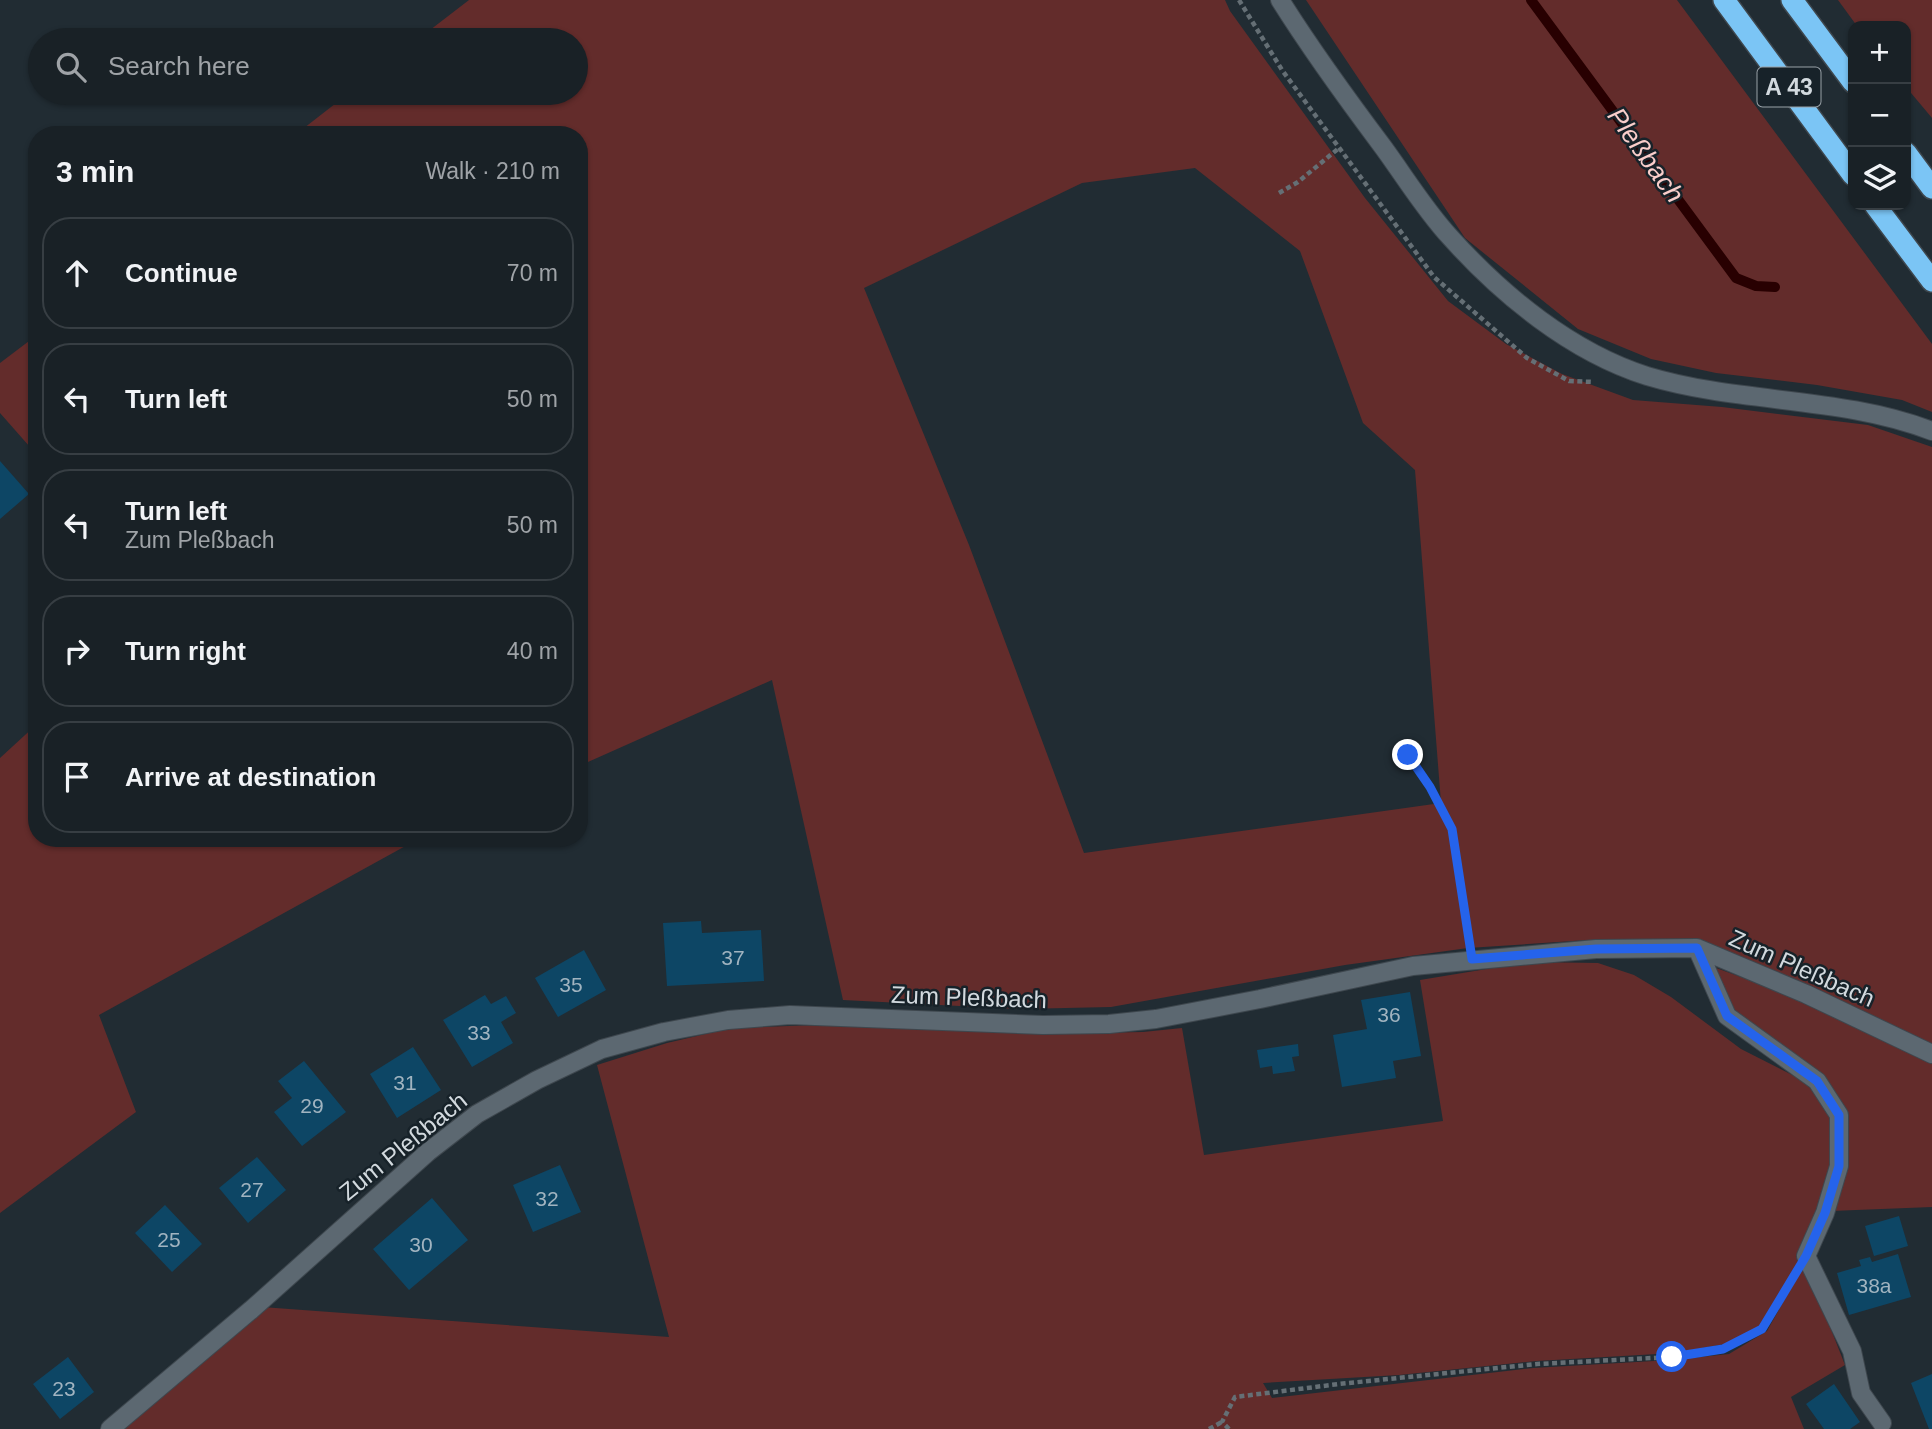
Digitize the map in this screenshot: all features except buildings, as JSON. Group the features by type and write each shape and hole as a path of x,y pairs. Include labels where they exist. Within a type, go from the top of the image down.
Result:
{"highway":[{"name":"A 43","path":"1724,0 1848,168"},
{"name":"A 43","path":"1792,0 1848,75"},
{"path":"1911,160 1932,188"},
{"path":"1879,210 1932,281"}],"street":[{"path":"1280,0 1318,59 1448,236 1508,294 1573,343 1646,375 1720,392 1810,403 1900,419 1932,431"},
{"path":"1697,948 1727,1016 1817,1081 1839,1115 1839,1166 1825,1213 1806,1256 1852,1351 1861,1393 1882,1423"},
{"name":"Zum Pleßbach","path":"110,1429 251,1310 428,1152 477,1114 537,1080 602,1049 664,1032 728,1020 790,1015 1042,1025 1109,1024 1260,999 1413,966 1596,949 1697,948 1807,994 1932,1054"}],"path":[{"path":"1279,193 1298,182 1339,148"},
{"path":"1408,755 1430,787 1452,829 1472,959"},
{"path":"1209,1429 1223,1422 1236,1397 1471,1370 1672,1357 1723,1349 1762,1329 1806,1256"},
{"path":"1223,1422 1229,1429"}],"shaded area":[{"path":"469,0 1225,0 1230,11 1365,198 1448,301 1506,344 1562,374 1633,400 1722,407 1868,425 1932,447 1932,1048 1697,941 1588,940 1468,948 1345,965 1111,1007 1020,1009 843,1000 772,680 588,762 588,126 307,126 334,105 588,105 588,28 433,28","holes":["1195,168 1300,251 1363,423 1415,470 1441,803 1084,853 969,545 864,288 1082,183"]},
{"path":"1306,0 1677,0 1932,344 1932,412 1902,400 1817,385 1716,373 1651,359 1578,329 1465,238"},
{"path":"1838,0 1932,0 1932,118 1911,93 1911,21 1853,21"},
{"path":"28,342 28,445 0,413 0,363"},
{"path":"28,732 28,847 404,847 99,1015 136,1112 0,1213 0,758"},
{"path":"1529,962 1598,963 1634,975 1671,997 1741,1049 1812,1085 1834,1116 1835,1165 1819,1213 1797,1264 1772,1308 1759,1327 1725,1344 1674,1353 1263,1383 1272,1398 1533,1368 1729,1354 1767,1331 1805,1263 1845,1365 1791,1397 1804,1429 118,1429 262,1307 669,1337 597,1065 667,1043 731,1028 843,1024 1043,1034 1143,1032 1182,1028 1204,1155 1443,1121 1420,980"},
{"path":"1708,965 1807,1001 1932,1062 1932,1207 1831,1211 1845,1116 1731,1011"}],"waterway":[{"name":"Pleßbach","path":"1531,0 1736,278 1756,286 1775,287"}],"route":[{"path":"1408,755 1430,787 1452,829 1472,959 1596,949 1697,948 1727,1016 1817,1081 1839,1115 1839,1166 1825,1213 1806,1256 1762,1329 1723,1349 1672,1357"}]}
